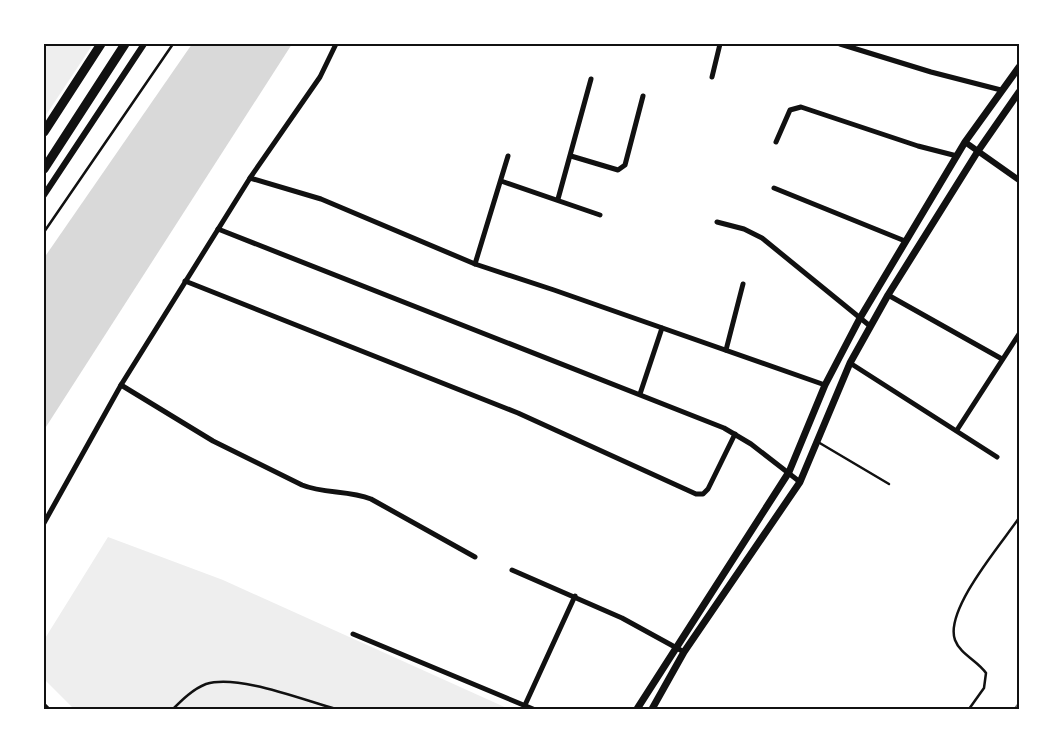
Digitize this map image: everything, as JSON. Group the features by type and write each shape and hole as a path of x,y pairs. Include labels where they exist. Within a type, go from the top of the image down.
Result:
{"highway":[{"path":"44,132 102,44"},
{"path":"44,169 125,44"}],"main road":[{"path":"637,709 789,472 825,385 860,318 965,142 1019,66"},
{"path":"652,709 684,652 800,482 850,363 870,326 978,151 1019,92"}],"street":[{"path":"44,195 144,44"},
{"path":"44,523 121,385 250,178 320,77 336,44"},
{"path":"712,77 720,44"},
{"path":"840,44 930,72 1001,90"},
{"path":"558,199 591,79"},
{"path":"571,156 618,170 622,168 625,165 643,96"},
{"path":"776,142 790,110 801,107 918,146 957,156"},
{"path":"965,142 1019,180"},
{"path":"474,264 508,156"},
{"path":"250,178 322,199 474,264 825,385"},
{"path":"501,180 600,215"},
{"path":"774,188 905,240"},
{"path":"717,222 744,230 762,238 870,326"},
{"path":"218,229 640,394 735,434 789,472 800,482"},
{"path":"185,281 518,414 696,494 703,494 708,489 735,434"},
{"path":"726,350 743,284"},
{"path":"888,294 1002,359"},
{"path":"640,394 662,328"},
{"path":"956,430 1019,334"},
{"path":"850,363 997,457"},
{"path":"121,385 214,441 302,485 314,490 356,493 371,498 476,557"},
{"path":"512,570 575,596 684,652"},
{"path":"524,705 575,596"},
{"path":"353,634 533,709"},
{"path":"44,706 47,709"}],"lane":[{"path":"44,232 173,44"},
{"path":"816,441 889,484"},
{"path":"969,709 984,688 986,673 955,642 953,633 954,620 964,597 978,575 1019,518"},
{"path":"173,709 186,696 205,684 225,680 251,685 336,709"}],"shaded area":[{"path":"44,44 93,44 44,118"},
{"path":"192,44 292,44 44,430 44,258"},
{"path":"108,537 223,580 509,709 74,709 44,679 44,640"}],"railway":[{"path":"1015,709 1019,704"}]}
